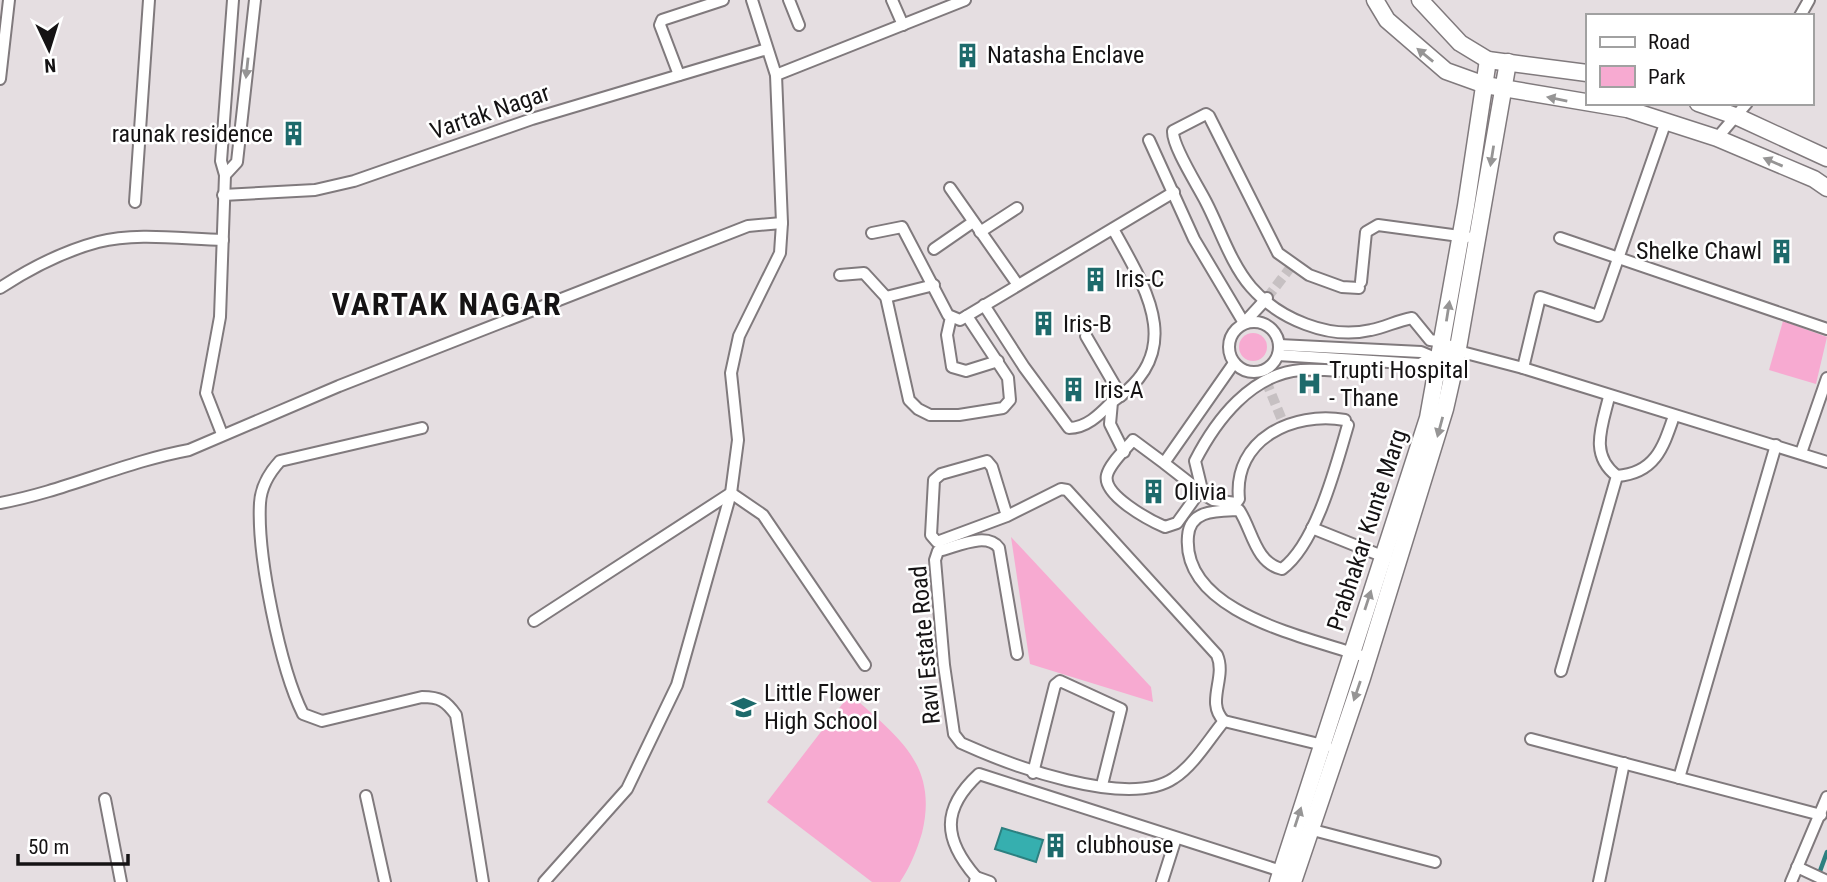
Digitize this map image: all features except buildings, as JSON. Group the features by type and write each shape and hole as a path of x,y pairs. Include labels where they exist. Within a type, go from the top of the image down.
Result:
{"street":[{"path":"0,79 9,0"},
{"path":"135,202 149,0"},
{"path":"222,435 206,393 220,317 223,195 226,175 221,161 233,0"},
{"path":"226,175 237,162 254,0"},
{"path":"679,75 660,25 662,20 723,0"},
{"path":"544,882 627,789 677,685 731,494 738,440 731,373 740,337 780,253 782,223 776,75 752,0"},
{"path":"789,0 799,25"},
{"path":"892,0 903,24"},
{"path":"776,75 965,0"},
{"path":"1375,0 1387,20 1446,71 1485,85 1586,102"},
{"path":"1423,1 1460,43 1488,60 1586,73"},
{"name":"Vartak Nagar","path":"223,195 315,190 354,181 532,119 767,49"},
{"name":"Prabhakar Kunte Marg","path":"1284,878 1330,747 1368,658 1390,559 1428,418 1436,359 1443,342 1461,235 1488,60"},
{"name":"Prabhakar Kunte Marg","path":"1284,878 1309,829 1351,652 1427,474 1458,351 1508,62"},
{"path":"1602,105 1627,109 1717,138 1814,179 1827,188"},
{"path":"1711,105 1743,110 1827,158"},
{"path":"1717,138 1743,110"},
{"path":"1478,240 1461,235 1378,225 1370,227 1367,232 1360,285 1342,287 1291,267 1278,253 1209,116 1206,114 1173,131 1250,286 1294,319 1326,330 1371,330 1395,320 1412,318 1430,340 1443,342 1458,351 1523,368 1609,397 1827,462"},
{"path":"1523,368 1540,298 1598,316 1666,121"},
{"path":"1149,140 1194,239 1244,323"},
{"path":"950,188 1018,285"},
{"path":"951,317 960,320 1174,192"},
{"path":"980,232 1017,208"},
{"path":"934,249 973,222"},
{"path":"0,503 48,492 164,454 189,450 748,226 782,223"},
{"path":"872,233 902,227 951,317 947,335 952,367 966,371 998,361"},
{"path":"984,305 1024,367 1069,428 1079,428 1136,386 1153,355 1154,324 1146,288 1113,229"},
{"path":"0,288 32,270 99,242 141,238 223,240"},
{"path":"1560,238 1827,329"},
{"path":"840,275 864,273 886,297 909,400 930,415 959,415 1003,408 1010,395 1008,378 967,316"},
{"path":"886,297 934,285"},
{"path":"1266,299 1237,327 1229,341 1230,356 1234,363 1247,371 1264,376 1278,350"},
{"path":"1244,323 1267,325 1278,350"},
{"path":"1086,336 1117,399 1110,424 1124,452"},
{"path":"1278,350 1421,352 1436,359"},
{"path":"1278,350 1420,364 1458,351"},
{"path":"1420,364 1421,352"},
{"path":"1164,463 1234,363"},
{"path":"1355,372 1299,370 1252,390 1227,410 1208,436 1195,461 1203,494 1213,500 1236,503 1239,499 1237,482 1242,467 1267,434 1283,423 1325,416 1346,423 1312,528 1294,561 1282,569 1275,568 1257,548 1239,510 1209,512 1197,517 1188,527 1187,540 1191,560 1205,583 1227,606 1262,622 1368,658"},
{"path":"1801,453 1827,378"},
{"path":"1609,397 1598,441 1602,460 1617,476"},
{"path":"1617,476 1638,473 1654,462 1674,416"},
{"path":"422,428 280,461 268,474 260,502 265,563 285,676 303,714 322,721 354,716 397,702 431,697 447,703 456,715 483,882"},
{"path":"1133,440 1164,463 1200,491 1177,523 1165,527 1112,493 1107,483 1108,472 1133,440"},
{"path":"1679,778 1776,445"},
{"name":"Ravi Estate Road","path":"1007,516 992,467 987,461 940,474 934,481 931,535 937,542 1007,516 1060,489 1067,490 1217,655 1222,666 1222,676 1215,705 1218,715 1224,721 1182,771 1168,782 1134,789 1033,773 961,743 954,734 944,665 935,560 939,551 985,539 996,543 1017,654"},
{"path":"1561,671 1617,476"},
{"path":"534,621 731,494"},
{"path":"731,494 763,515 865,665"},
{"path":"1312,528 1390,559"},
{"path":"1033,773 1055,685 1060,681 1121,709 1101,785"},
{"path":"1224,721 1330,747"},
{"path":"1531,739 1821,815"},
{"path":"1599,882 1624,763"},
{"path":"990,882 976,880 960,859 951,836 951,812 961,791 979,774 1176,838 1284,878"},
{"path":"366,796 385,882"},
{"path":"1791,882 1827,797"},
{"path":"105,799 121,882"},
{"path":"1309,829 1436,862"},
{"path":"1162,882 1176,838"},
{"path":"1797,867 1827,881"}],"green space":[{"path":"1783,321 1827,337 1816,384 1769,370"},
{"path":"1253,333 1263,337 1267,347 1263,357 1253,361 1243,357 1239,347 1243,337"},
{"path":"1011,537 1151,687 1153,702 1030,664"},
{"path":"850,694 897,738 919,769 926,809 922,833 900,882 872,882 767,802"}],"water":[{"path":"1002,828 1043,840 1036,862 995,849"}],"waterway":[{"path":"1816,882 1827,852"}],"tunnel":[{"path":"1267,298 1290,268"},
{"path":"1266,381 1282,420"}],"place":[{"name":"Natasha Enclave","path":"967,55"},
{"name":"raunak residence","path":"293,134"},
{"name":"Shelke Chawl","path":"1782,251"},
{"name":"Iris-C","path":"1095,279"},
{"name":"Iris-B","path":"1043,324"},
{"name":"Trupti Hospital - Thane","path":"1309,384"},
{"name":"Iris-A","path":"1074,390"},
{"name":"Olivia","path":"1154,492"},
{"name":"Little Flower High School","path":"744,707"},
{"name":"clubhouse","path":"1056,845"}],"district":[{"name":"VARTAK NAGAR","path":"447,304"}]}
